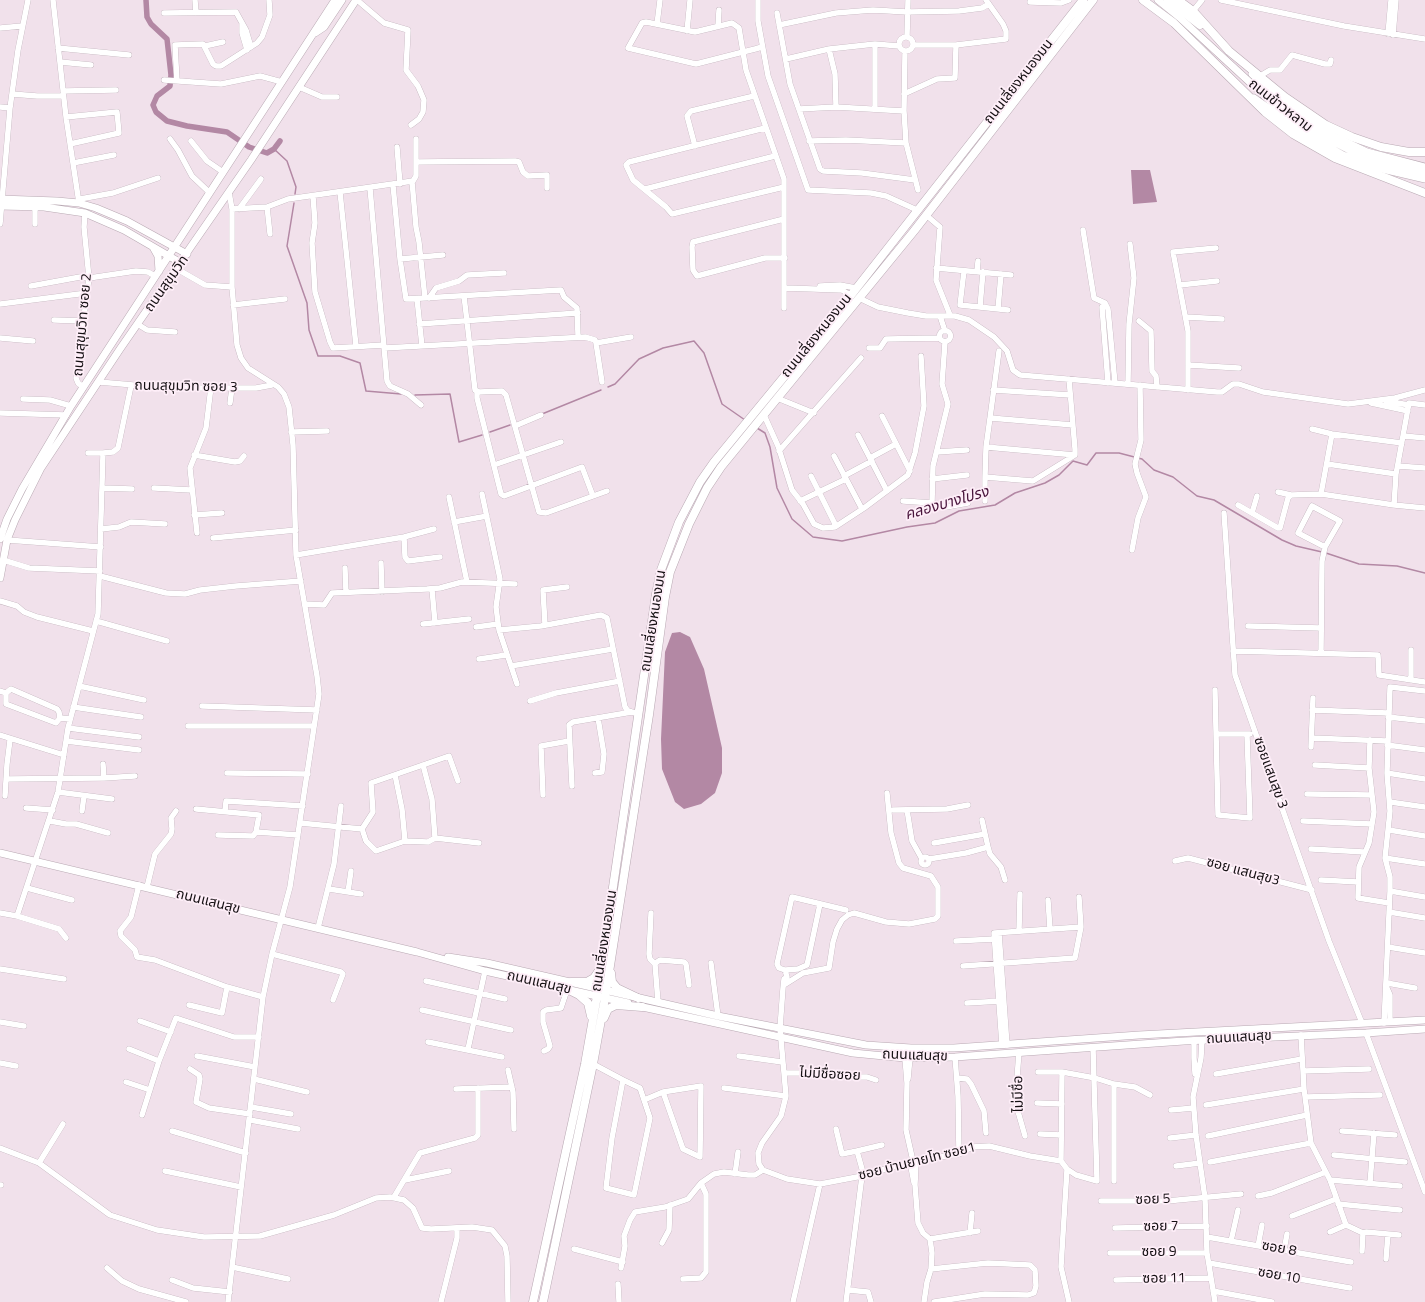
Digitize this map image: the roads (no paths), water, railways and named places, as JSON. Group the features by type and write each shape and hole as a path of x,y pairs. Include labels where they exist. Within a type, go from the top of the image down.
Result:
{"highway":[{"path":"1143,0 1174,23 1247,92 1265,112 1293,134 1334,158 1425,193"},
{"path":"1168,0 1214,36"},
{"name":"ถนนข้าวหลาม","path":"1178,0 1193,11 1229,51"},
{"name":"ถนนเลี่ยงหนองมน","path":"532,1302 591,1029 636,713 656,594 663,563 678,522 696,488 714,462 853,292 906,224 1089,1"},
{"name":"ถนนเลี่ยงหนองมน","path":"544,1302 600,1030 670,572 696,506 721,467 914,231 1089,1"},
{"path":"1229,51 1286,97 1337,131 1381,147 1409,152 1425,152"},
{"path":"906,224 914,231"},
{"path":"611,962 611,978 614,984 620,990 638,998"},
{"path":"569,987 591,980 597,975 601,967"},
{"path":"569,987 588,1003 591,1014 591,1029"},
{"path":"600,1030 606,1014 612,1007 622,1004 642,1006"},
{"path":"542,1253 553,1255"}],"main road":[{"name":"ถนนสุขุมวิท","path":"0,578 7,519 22,489 83,387 170,256 209,192 238,150 335,0"},
{"path":"313,34 324,27 342,0"},
{"name":"ถนนสุขุมวิท","path":"4,540 41,468 251,160 356,0"},
{"name":"ถนนข้าวหลาม","path":"1158,0 1179,17 1269,100 1304,127 1324,139 1365,158 1425,174"},
{"name":"ถนนข้าวหลาม","path":"1229,51 1271,94 1289,108 1327,133 1348,144 1381,156 1425,167"},
{"path":"1247,92 1302,132 1343,155 1378,168 1425,179"},
{"path":"1,203 27,199 79,201 112,214 156,236 187,254"},
{"path":"1,203 85,213 119,227 151,245 170,256 179,266"},
{"path":"156,236 169,241 184,233"},
{"path":"151,245 158,256 157,274"},
{"name":"ถนนแสนสุข","path":"0,853 36,860 417,952 485,971 606,994 638,998 718,1016 866,1045 918,1048 1005,1045 1099,1038 1425,1020"},
{"name":"ถนนแสนสุข","path":"417,952 487,963 569,987"},
{"name":"ถนนแสนสุข","path":"606,994 642,1006 853,1053 908,1058 955,1058 1019,1052 1198,1040 1425,1029"},
{"path":"1386,1032 1387,1022"},
{"path":"1099,1038 1096,1042 1102,1047"},
{"path":"1084,1039 1087,1043 1084,1048"}],"street":[{"path":"0,224 3,159 22,26 28,0"},
{"path":"53,0 63,94 79,201 113,193 158,178"},
{"path":"195,0 196,12"},
{"path":"175,81 175,45 201,43 205,46 213,64 216,66 221,66 257,43 264,32 270,15 269,0"},
{"path":"356,0 384,23 408,30 406,70 418,86 424,100 423,112 419,119 411,125"},
{"path":"657,24 660,0"},
{"path":"687,31 690,0"},
{"path":"758,0 758,21 768,76 808,190 871,193 886,196 918,210"},
{"path":"907,37 908,0"},
{"path":"1030,2 1061,3 1069,0"},
{"path":"1193,11 1202,0"},
{"path":"1221,0 1390,34 1425,39"},
{"path":"1390,34 1391,0"},
{"path":"1390,34 1396,0"},
{"path":"779,25 836,13 873,10 907,12 959,11 982,8 988,2 1006,31 1006,39 956,45 913,45"},
{"path":"718,26 719,10"},
{"path":"164,13 236,12 242,24 242,33 249,48"},
{"path":"777,13 790,84 820,169 823,171 862,173 915,180"},
{"path":"763,49 743,52 696,64 628,48 642,23 657,24 694,32 732,23 736,24 739,28 743,52 746,70 784,179 784,308"},
{"path":"0,28 22,26"},
{"path":"907,37 913,41 913,45"},
{"path":"899,46 902,39 907,37"},
{"path":"205,46 223,42"},
{"path":"786,59 829,49 875,44 899,46 905,51"},
{"path":"875,44 875,109"},
{"path":"905,51 910,50 913,45"},
{"path":"904,94 937,79 955,78 956,45"},
{"path":"58,48 129,55"},
{"path":"829,49 835,74 836,107"},
{"path":"905,51 904,111 906,143 918,190"},
{"path":"1260,76 1270,70 1280,70 1289,56 1292,55 1325,64 1330,64 1331,60"},
{"path":"60,62 90,65"},
{"path":"164,80 221,84 260,76 282,82"},
{"path":"299,88 322,97 337,97"},
{"path":"12,94 63,94 116,90"},
{"path":"695,146 687,116 691,111 754,96"},
{"path":"0,107 10,108"},
{"path":"799,109 836,107 904,111"},
{"path":"66,117 117,112 119,133 70,144"},
{"path":"765,128 629,162 626,165 628,172 633,180 666,207 672,214 784,187"},
{"path":"170,139 178,150 192,176 209,192"},
{"path":"232,209 267,207 283,200 400,184 412,181 416,178 416,139"},
{"path":"809,141 846,140 906,143"},
{"path":"191,142 207,161 223,172"},
{"path":"397,147 400,184"},
{"path":"74,163 114,154"},
{"path":"645,189 775,156"},
{"path":"416,162 515,161 519,162 523,172 528,176 547,175 547,188"},
{"path":"239,209 261,179"},
{"path":"412,181 416,228 427,298"},
{"path":"393,185 400,259 405,297 408,300 561,290 564,297 577,308 578,336"},
{"path":"370,188 387,381 390,386 408,394 421,405"},
{"path":"228,1302 237,1236 263,997 272,954 290,887 319,694 296,555 289,407 284,394 278,387 272,385 248,368 241,358 237,345 232,287 232,209 229,192"},
{"path":"340,192 356,346"},
{"path":"313,196 315,223 312,243 317,299 333,348 356,346 469,344 578,336 590,338 596,343 602,382"},
{"path":"35,224 36,206"},
{"path":"267,207 270,234"},
{"name":"ถนนสุขุมวิท ซอย 2","path":"83,387 78,383 76,378 89,278 84,227 85,213"},
{"path":"926,215 940,227 936,280 950,315"},
{"path":"784,219 693,242 693,270 697,276 765,258 785,258"},
{"path":"1083,230 1094,298 1105,303 1108,309 1115,383"},
{"path":"1128,384 1129,324 1134,278 1130,244"},
{"path":"1188,390 1186,317 1173,252 1216,248"},
{"path":"400,259 443,255"},
{"path":"978,261 980,272 980,307"},
{"path":"179,266 205,285 232,287"},
{"path":"936,268 1011,275"},
{"path":"31,286 80,277 89,278 142,271 157,274"},
{"path":"964,271 960,305 1008,310"},
{"path":"427,298 436,288 459,281 467,275 504,273"},
{"path":"998,309 1001,274"},
{"path":"1180,285 1217,281"},
{"path":"785,288 812,288 853,292"},
{"path":"0,304 87,293"},
{"path":"464,296 476,398 504,496 582,467 593,496"},
{"path":"859,298 867,303 893,310 926,316 950,315 970,320 994,338 1007,351 1016,374 1020,375 1222,392 1233,384 1239,384 1275,394 1336,403 1364,402 1395,398 1425,390"},
{"path":"233,305 285,299"},
{"path":"417,299 422,346"},
{"path":"1102,306 1108,382"},
{"path":"419,324 578,313"},
{"path":"932,503 932,479 948,404 942,384 945,342 950,337 950,333 945,331 940,316"},
{"path":"1186,317 1222,319"},
{"path":"54,320 83,320"},
{"path":"1139,321 1151,331 1152,371 1156,376 1157,387"},
{"path":"138,325 147,330 175,332"},
{"path":"939,338 940,333 945,331"},
{"path":"0,338 33,341"},
{"path":"596,343 631,338"},
{"path":"869,348 880,348 886,339 939,338 945,342"},
{"path":"985,501 986,447 999,351"},
{"path":"762,417 779,451 789,485 818,527 823,528 836,526 887,491 908,475 910,471 924,406 921,356"},
{"path":"779,451 861,358"},
{"path":"1188,365 1239,368"},
{"path":"1069,379 1075,455"},
{"name":"ถนนสุขุมวิท ซอย 3","path":"99,382 131,386 232,388 256,388 272,385"},
{"path":"1132,550 1138,518 1146,496 1137,474 1137,458 1141,440 1140,385"},
{"path":"88,453 113,452 118,448 131,386"},
{"path":"197,533 191,490 190,468 194,455 202,443 206,428 211,387"},
{"path":"230,402 232,388"},
{"path":"993,390 1070,395"},
{"path":"476,392 504,392 515,426 530,486 539,512 542,514 607,491"},
{"path":"777,398 814,413"},
{"path":"23,399 50,400 71,406"},
{"path":"1380,400 1408,408"},
{"path":"1364,402 1408,408"},
{"path":"1394,505 1396,474 1409,403 1425,405"},
{"path":"0,413 66,414"},
{"path":"515,426 541,415"},
{"path":"882,416 910,471"},
{"path":"990,418 1073,425"},
{"path":"1312,429 1332,434 1402,444"},
{"path":"291,432 327,430"},
{"path":"1321,494 1332,434"},
{"path":"858,436 887,491"},
{"path":"1404,436 1425,438"},
{"path":"494,465 561,442"},
{"path":"800,501 845,477 896,444"},
{"path":"986,447 1075,455"},
{"path":"937,452 967,450"},
{"path":"17,916 54,810 68,728 99,607 103,453"},
{"path":"194,455 235,462 240,461 244,456"},
{"path":"985,476 1033,481 1075,455"},
{"path":"834,456 862,509"},
{"path":"1327,464 1396,474"},
{"path":"1398,466 1425,468"},
{"path":"932,479 966,475"},
{"path":"811,476 836,526"},
{"path":"102,488 132,489"},
{"path":"154,488 191,490"},
{"path":"1278,492 1291,495 1321,494 1425,508"},
{"path":"482,494 500,584 496,607 499,627 506,655 517,684"},
{"path":"1238,505 1280,528 1288,498 1291,495"},
{"path":"1252,513 1257,496"},
{"path":"449,497 467,582"},
{"path":"903,501 932,503 946,507 968,503"},
{"path":"1321,653 1323,556 1325,548 1340,521 1312,506 1298,532 1325,548"},
{"path":"194,515 222,513"},
{"name":"ซอยแสนสุข 3","path":"1224,513 1235,675 1312,890 1329,942 1362,1024"},
{"path":"454,522 487,516"},
{"path":"101,529 119,527 131,522 165,524"},
{"path":"296,555 404,537 434,529"},
{"path":"213,538 296,530"},
{"path":"404,537 406,558 408,561 440,557"},
{"path":"4,540 101,547"},
{"path":"2,560 29,568 100,574 172,594 185,594 200,590 236,586 301,581"},
{"path":"381,563 382,592"},
{"path":"345,568 346,593"},
{"path":"305,604 324,605 332,593 432,589 467,582 515,584"},
{"path":"545,625 543,590 567,587"},
{"path":"432,589 435,623"},
{"path":"0,601 17,606 24,612 37,617 93,631"},
{"path":"476,627 545,625 601,615 607,618 625,707 628,711 636,713"},
{"path":"423,624 469,619"},
{"path":"96,621 167,641"},
{"path":"1248,626 1321,628"},
{"path":"511,666 613,649"},
{"path":"1411,650 1411,680"},
{"path":"1233,651 1378,655 1379,675 1425,682"},
{"path":"479,659 506,655"},
{"path":"530,701 556,693 620,681"},
{"path":"79,686 144,700"},
{"path":"1387,1022 1384,995 1387,985 1390,877 1385,858 1389,830 1390,802 1386,773 1390,687 1425,690"},
{"path":"11,689 57,709 60,718 56,723 6,704 6,693 11,689"},
{"path":"1215,690 1218,815 1250,818 1247,735"},
{"path":"0,691 6,693"},
{"path":"1311,747 1313,698"},
{"path":"202,706 317,710"},
{"path":"73,707 142,717"},
{"path":"1312,710 1388,715 1425,721"},
{"path":"572,786 569,741 569,727 571,723 636,713"},
{"path":"60,718 70,719"},
{"path":"595,773 602,772 604,754 598,718"},
{"path":"188,726 313,726"},
{"path":"68,728 139,737"},
{"path":"1216,734 1247,735 1256,733"},
{"path":"0,735 10,740 64,755"},
{"path":"1312,738 1370,740 1425,750"},
{"path":"5,796 10,740"},
{"path":"1370,740 1369,768 1374,812 1369,843 1359,867 1358,898 1389,903"},
{"path":"66,741 139,750"},
{"path":"543,795 541,746 569,741"},
{"path":"362,829 373,812 371,783 449,756 458,781"},
{"path":"0,763 7,764"},
{"path":"103,764 104,778"},
{"path":"423,765 432,799 435,838"},
{"path":"1315,765 1369,768"},
{"path":"227,773 308,774"},
{"path":"1386,773 1425,779"},
{"path":"395,775 402,809 405,841"},
{"path":"6,779 104,778 135,776"},
{"path":"58,792 112,799"},
{"path":"784,982 803,972 829,968 833,942 837,929 842,920 848,915 854,913 886,922 909,924 935,919 938,916 938,886 931,876 903,868 899,863 891,833 887,793"},
{"path":"1307,794 1372,795"},
{"path":"82,811 84,796"},
{"path":"225,811 226,801 303,806"},
{"path":"1390,802 1425,807"},
{"path":"318,928 329,889 341,806"},
{"path":"893,810 947,809 968,806"},
{"path":"26,808 54,810"},
{"path":"196,810 225,811 259,815 256,832 253,836 218,835"},
{"path":"907,810 912,841 923,862 922,873"},
{"path":"148,887 155,854 170,834 172,829 170,818 176,811"},
{"path":"982,820 990,854 1001,867 1005,880"},
{"path":"50,821 76,824 108,833"},
{"path":"1303,821 1372,824"},
{"path":"300,823 338,828 362,829"},
{"path":"362,829 366,841 376,851 405,841 428,842 435,838 480,843"},
{"path":"1389,830 1425,836"},
{"path":"256,832 298,835"},
{"path":"934,843 985,834"},
{"path":"923,862 928,864 929,859 966,853 988,847"},
{"path":"1311,849 1364,852"},
{"name":"ซอย แสนสุข3","path":"1175,861 1188,858 1312,890"},
{"path":"1385,858 1425,864"},
{"path":"348,892 351,871"},
{"path":"1321,880 1358,882"},
{"path":"139,885 130,917 120,931 121,936 135,950 137,957 155,960 228,987 263,997"},
{"path":"27,888 72,900"},
{"path":"329,889 361,894"},
{"path":"1390,891 1425,897"},
{"path":"1019,932 1020,894"},
{"path":"820,904 807,965 798,969 785,970 779,968 777,964 792,897 846,910"},
{"path":"963,966 1075,958 1081,927 1079,898"},
{"path":"1048,900 1050,929"},
{"path":"1389,912 1425,918"},
{"path":"651,913 649,954 650,959 655,964 658,1002"},
{"path":"0,914 17,916 59,929 66,938"},
{"path":"1005,1045 994,933 1081,927"},
{"path":"998,963 999,933"},
{"path":"956,941 995,939"},
{"path":"1388,947 1425,953"},
{"path":"272,954 341,972 343,974 333,1000"},
{"path":"655,964 660,960 684,962 686,964 689,985"},
{"path":"712,963 718,1016"},
{"path":"0,969 64,979"},
{"path":"621,1268 625,1246 624,1236 630,1220 635,1212 670,1205 688,1199 701,1183 714,1174 724,1172 755,1175 763,1170 759,1164 758,1153 762,1143 781,1116 786,1096 780,1037 784,982 782,976 785,970"},
{"path":"468,1049 485,971"},
{"path":"426,981 505,999"},
{"path":"1387,985 1415,988"},
{"path":"189,1005 222,1013 228,987"},
{"path":"544,1050 548,1049 550,1046 542,1018 543,1012 546,1010 561,1008 569,987"},
{"path":"967,1003 1001,1001"},
{"path":"422,1010 511,1030"},
{"path":"142,1115 159,1062 176,1018 234,1037 259,1037"},
{"path":"140,1021 171,1032"},
{"path":"0,1022 24,1026"},
{"path":"1366,1033 1425,1192"},
{"path":"1301,1035 1304,1089 1311,1143 1330,1180 1346,1225 1363,1233 1399,1235"},
{"path":"1198,1040 1201,1058 1193,1097 1196,1135 1205,1198 1207,1253 1215,1302"},
{"path":"428,1042 502,1057"},
{"path":"1062,1072 1061,1161 1067,1169 1076,1175 1097,1182 1093,1047"},
{"path":"129,1049 159,1062"},
{"name":"ไม่มีชื่อ","path":"1019,1052 1016,1091 1017,1108 1025,1136"},
{"path":"197,1056 255,1067"},
{"path":"739,1056 782,1062"},
{"path":"908,1058 910,1070 907,1083 906,1130 913,1161 918,1223 923,1233 930,1239 931,1269 927,1282 924,1302"},
{"path":"955,1058 959,1154"},
{"path":"1216,1074 1302,1059"},
{"path":"0,1063 16,1066"},
{"path":"594,1064 640,1088 650,1118 634,1195 606,1188 612,1138 623,1080"},
{"path":"190,1069 199,1075 200,1079 196,1102 209,1108 298,1129"},
{"path":"1303,1071 1369,1069"},
{"path":"508,1070 512,1087 514,1129"},
{"path":"1038,1072 1062,1072 1095,1078 1114,1084 1135,1087 1150,1095"},
{"name":"ไม่มีชื่อซอย","path":"784,1073 818,1073 853,1078 867,1076 876,1080"},
{"path":"957,1078 967,1079 971,1084 984,1111 986,1133"},
{"path":"254,1079 307,1092"},
{"path":"126,1082 150,1090"},
{"path":"1114,1084 1114,1182"},
{"path":"644,1100 663,1092 702,1086 700,1157 683,1149 663,1092"},
{"path":"456,1089 512,1087"},
{"path":"394,1197 422,1152 475,1138 478,1135 478,1088"},
{"path":"724,1088 786,1096"},
{"path":"1206,1105 1304,1089"},
{"path":"1305,1097 1380,1095"},
{"path":"1037,1103 1062,1104"},
{"path":"251,1107 291,1114"},
{"path":"1171,1110 1194,1108"},
{"path":"1208,1136 1307,1115"},
{"path":"39,1163 63,1124"},
{"path":"836,1129 842,1154 882,1145"},
{"path":"172,1131 246,1153"},
{"path":"1342,1131 1395,1135"},
{"path":"1370,1183 1374,1133"},
{"path":"1040,1134 1061,1135"},
{"path":"1170,1138 1196,1135"},
{"path":"1210,1162 1311,1143"},
{"name":"ซอย บ้านยายโท ซอย1","path":"763,1170 787,1179 820,1184 863,1176 913,1161 959,1154 972,1147 989,1146 1030,1156 1061,1161"},
{"path":"0,1148 39,1163 110,1215 157,1230 204,1237 260,1236 334,1215 376,1198 394,1197 404,1200 412,1208 422,1228 430,1230 472,1227 492,1230 505,1246 508,1256 508,1302"},
{"path":"846,1302 863,1176 857,1151"},
{"path":"735,1174 738,1152"},
{"path":"1334,1155 1404,1162"},
{"path":"1176,1166 1200,1163"},
{"path":"1067,1169 1061,1267 1069,1302"},
{"path":"165,1171 182,1176 242,1187"},
{"path":"405,1180 449,1171"},
{"path":"1258,1196 1272,1193 1326,1172"},
{"path":"1330,1180 1400,1186"},
{"path":"683,1279 701,1278 706,1272 706,1194 701,1183"},
{"path":"793,1302 820,1184"},
{"name":"ซอย 5","path":"1101,1201 1167,1200 1241,1194"},
{"path":"1292,1216 1337,1202 1400,1210"},
{"path":"662,1243 669,1230 670,1205"},
{"path":"1231,1241 1238,1210"},
{"path":"970,1233 972,1213"},
{"path":"1258,1246 1262,1225"},
{"path":"1330,1232 1346,1225"},
{"name":"ซอย 7","path":"1115,1228 1207,1226"},
{"path":"441,1302 457,1238 457,1228"},
{"path":"930,1239 978,1231"},
{"path":"1362,1251 1363,1233"},
{"path":"1284,1250 1287,1234"},
{"path":"1386,1259 1388,1234"},
{"name":"ซอย 8","path":"1207,1237 1351,1262"},
{"path":"574,1249 623,1262"},
{"name":"ซอย 9","path":"1110,1253 1207,1253"},
{"path":"931,1269 988,1263 1030,1265 1035,1270 1036,1286 1034,1293 1028,1295 985,1294 934,1302"},
{"name":"ซอย 10","path":"1209,1263 1350,1288"},
{"path":"232,1267 288,1279"},
{"path":"107,1268 122,1281 139,1289 186,1302"},
{"name":"ซอย 11","path":"1116,1280 1211,1278"},
{"path":"172,1280 193,1288 230,1292"},
{"path":"618,1284 619,1302"},
{"path":"848,1290 868,1292 871,1302"},
{"path":"1213,1291 1272,1302"}],"waterway":[{"name":"คลองบางโปรง","path":"146,0 147,17 151,24 167,39 171,75 170,86 157,96 153,105 156,112 167,121 187,126 227,132 249,147 267,153 274,149 280,141"},
{"path":"274,149 287,161 296,187 295,194"},
{"path":"294,203 287,246 307,303 309,330 318,356 340,356 360,363 366,391 401,394"},
{"path":"608,387 615,384 639,359 663,348 694,341 704,353 722,404 745,420"},
{"path":"542,414 601,390"},
{"path":"415,395 450,394 459,442 482,435"},
{"path":"490,432 510,425"},
{"name":"คลองบางโปรง","path":"757,428 765,433 770,447 777,488 792,519 813,537 842,541 907,527 935,523 959,511 995,505 1015,493 1045,483 1059,475 1073,461 1087,465 1096,453 1119,453 1142,459 1154,470 1173,477 1197,496 1214,500 1282,540 1296,546 1322,552"},
{"name":"คลองบางโปรง","path":"1326,553 1359,564 1397,566 1425,573"}]}
